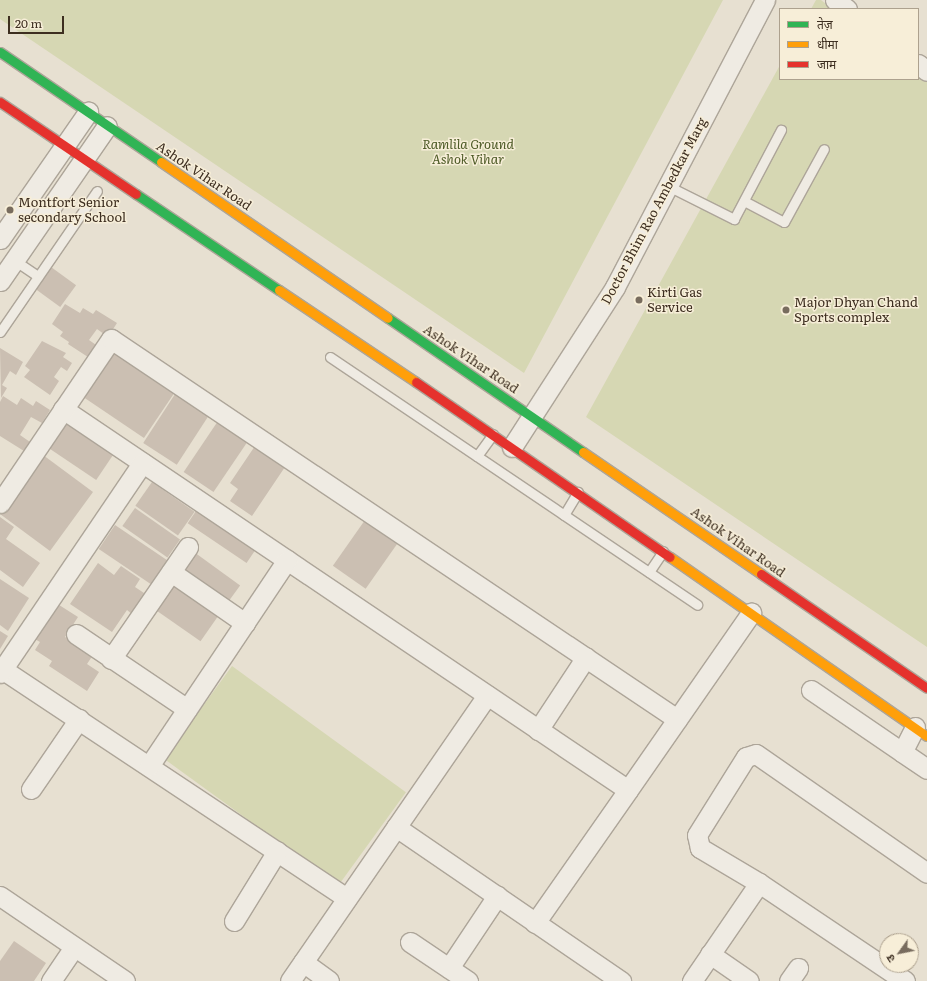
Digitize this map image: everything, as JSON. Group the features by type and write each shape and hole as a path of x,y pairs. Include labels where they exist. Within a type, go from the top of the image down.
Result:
{"main road":[{"name":"Ashok Vihar Road","path":"0,52 927,688"},
{"path":"0,102 578,492 921,732"}],"street":[{"name":"Doctor Bhim Rao Ambedkar Marg","path":"512,447 533,417 615,287 765,0"},
{"path":"834,0 846,8"},
{"path":"919,65 927,71"},
{"path":"0,239 88,112"},
{"path":"0,281 107,126"},
{"path":"0,503 111,339 677,719"},
{"path":"63,409 628,790"},
{"path":"142,463 1,671 79,719 347,898"},
{"path":"111,659 188,547"},
{"path":"149,766 287,560"},
{"path":"171,572 245,622"},
{"path":"535,923 751,613"},
{"path":"76,634 187,709"},
{"path":"538,730 586,657"},
{"path":"811,690 927,769"},
{"path":"290,981 487,695"},
{"path":"31,789 79,719"},
{"path":"902,752 921,732"},
{"path":"895,978 758,883 700,848 697,842 697,835 746,757 752,753 927,873"},
{"path":"396,827 497,896 613,979"},
{"path":"234,921 278,852"},
{"path":"692,981 758,883"},
{"path":"0,896 125,981"},
{"path":"449,968 497,896"},
{"path":"410,942 468,981"},
{"path":"51,981 74,947"},
{"path":"710,954 749,981"},
{"path":"302,962 329,981"}],"lane":[{"path":"668,186 734,219 781,130"},
{"path":"744,201 784,222 824,149"},
{"path":"0,332 96,191"},
{"path":"14,260 38,276"},
{"path":"330,357 697,605"},
{"path":"477,456 493,434"},
{"path":"564,515 578,492"},
{"path":"649,572 662,551"}],"green space":[{"name":"Ramlila Ground Ashok Vihar","path":"0,0 723,0 524,373 0,19"},
{"path":"816,0 821,0 831,8 812,8"},
{"name":"Major Dhyan Chand Sports complex","path":"779,67 779,80 919,80 919,76 927,81 927,647 586,417"},
{"path":"232,666 406,792 338,885 164,759"}],"building":[{"path":"51,267 76,285 60,307 35,289"},
{"path":"65,304 80,313 83,308 93,314 96,310 117,323 108,337 97,329 89,340 99,347 91,359 68,344 69,342 60,336 63,332 52,324"},
{"path":"42,341 66,353 63,357 72,363 67,371 61,367 54,377 59,381 50,395 24,377 30,370 25,366"},
{"path":"112,344 177,388 144,438 78,394"},
{"path":"0,348 23,362 16,375 10,371 2,385 7,388 1,398"},
{"path":"177,391 211,413 177,465 143,443"},
{"path":"3,396 17,405 21,398 33,406 36,401 50,410 42,423 31,417 20,435 30,442 24,451 0,436 0,402"},
{"path":"63,413 117,449 96,480 42,444"},
{"path":"220,418 250,438 213,492 184,472"},
{"path":"259,440 289,461 252,516 230,501 238,489 230,483"},
{"path":"39,452 93,492 50,551 0,514 0,506"},
{"path":"152,482 195,512 178,536 135,506"},
{"path":"200,505 259,545 247,563 188,523"},
{"path":"135,508 180,540 167,558 122,526"},
{"path":"0,517 14,527 6,539 40,563 23,587 0,570"},
{"path":"365,520 398,543 366,589 333,566"},
{"path":"115,525 167,560 151,584 99,549"},
{"path":"194,552 240,586 227,603 181,570"},
{"path":"98,563 114,575 121,566 140,579 135,587 147,595 133,615 127,610 112,632 70,604"},
{"path":"0,579 29,598 8,631 0,625"},
{"path":"173,583 219,615 201,641 155,609"},
{"path":"56,603 78,617 65,637 93,655 87,664 99,672 87,691 49,666 52,661 35,650 40,642 33,638"},
{"path":"0,631 8,636 0,649"},
{"path":"14,941 46,963 34,981 0,981 0,961"}],"traffic: fast":[{"path":"0,52 161,162"},
{"path":"136,194 279,290"},
{"path":"388,318 583,452"}],"traffic: slow":[{"path":"161,162 388,318"},
{"path":"279,290 416,382"},
{"path":"583,452 761,574"},
{"path":"670,557 927,736"}],"traffic: jam":[{"path":"0,102 136,194"},
{"path":"416,382 670,557"},
{"path":"761,574 927,688"}],"place":[{"name":"Montfort Senior secondary School","path":"10,210"},
{"name":"Kirti Gas Service","path":"639,300"},
{"name":"Major Dhyan Chand Sports complex","path":"786,310"}]}
